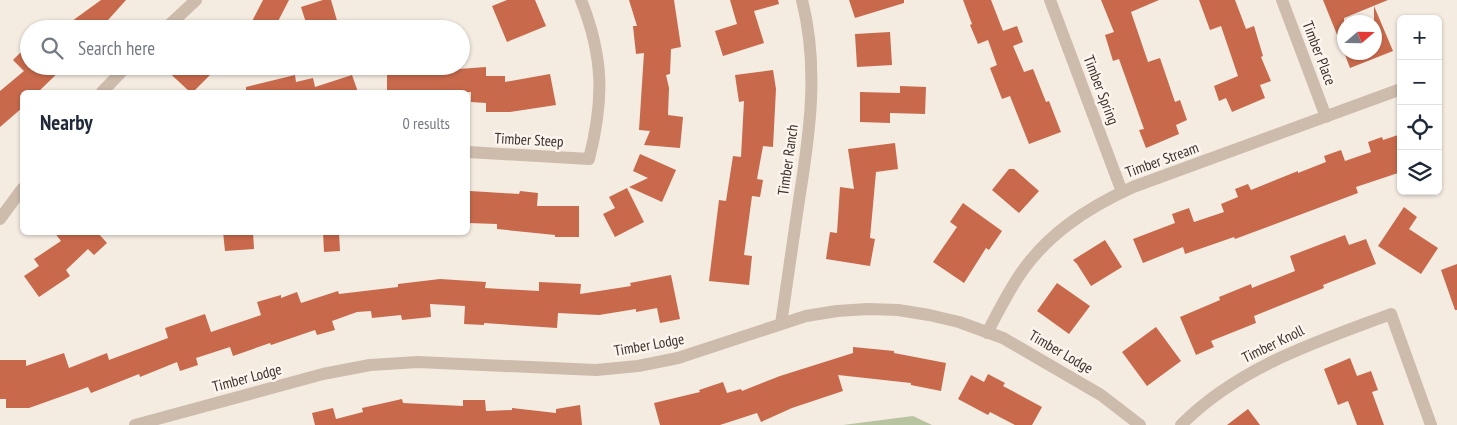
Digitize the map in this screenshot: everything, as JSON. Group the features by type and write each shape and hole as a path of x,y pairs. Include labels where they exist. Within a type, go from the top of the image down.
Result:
{"street":[{"path":"175,20 196,0"},
{"name":"Timber Steep","path":"470,152 589,159 600,110 600,86 595,40 581,0"},
{"name":"Timber Ranch","path":"781,324 806,158 811,109 812,72 810,36 802,0"},
{"name":"Timber Spring","path":"1050,0 1122,192"},
{"name":"Timber Place","path":"1282,0 1326,117"},
{"path":"109,90 120,75"},
{"name":"Timber Stream","path":"987,333 1018,277 1033,257 1068,223 1089,209 1122,192 1397,90"},
{"path":"0,219 20,192"},
{"name":"Timber Lodge","path":"135,425 323,374 370,365 418,362 466,363 596,370 638,366 678,358 806,316 868,309 898,310 929,315 959,322 1003,338 1101,395 1140,425"},
{"name":"Timber Knoll","path":"1181,425 1232,383 1272,361 1310,344 1391,314 1432,425"}],"green space":[{"path":"913,416 932,425 843,425"}],"building":[{"path":"101,0 126,0 108,20 73,20"},
{"path":"263,0 289,0 279,20 253,20"},
{"path":"323,0 331,0 337,20 305,20 301,7"},
{"path":"507,0 535,0 546,26 507,42 492,6"},
{"path":"629,0 674,0 681,47 671,49 670,74 666,75 669,88 668,115 683,117 680,148 644,145 650,131 639,130 644,53 636,54 633,26 637,26"},
{"path":"730,0 778,0 779,4 754,11 764,43 723,56 715,31 737,24"},
{"path":"849,0 904,0 904,3 855,18"},
{"path":"963,0 991,0 1003,31 1017,26 1023,42 1013,46 1024,72 1033,69 1046,102 1049,101 1061,132 1029,144 1010,96 1002,99 990,68 997,65 988,40 978,44"},
{"path":"1101,0 1159,0 1131,12 1148,62 1160,58 1175,102 1180,100 1187,120 1176,125 1179,134 1146,148 1139,130 1144,129 1119,59 1113,61 1105,35 1114,32"},
{"path":"1199,0 1235,0 1246,29 1254,26 1263,56 1261,57 1271,81 1260,85 1265,98 1232,112 1226,98 1219,101 1214,86 1238,76 1221,26 1210,30"},
{"path":"1323,0 1388,0 1351,15 1337,15 1337,35"},
{"path":"1374,6 1378,15 1374,15"},
{"path":"1382,25 1393,51 1382,55"},
{"path":"890,32 892,65 857,67 855,34"},
{"path":"20,53 20,67 13,60"},
{"path":"1347,60 1370,60 1350,68"},
{"path":"486,67 486,76 505,76 505,82 550,74 556,105 510,112 486,112 486,103 471,102 470,90 387,90 387,75 470,75 470,68"},
{"path":"773,70 776,89 773,147 763,146 757,179 763,180 760,197 752,196 744,255 752,256 749,285 709,281 719,200 726,201 733,156 741,157 744,101 739,102 735,75"},
{"path":"20,74 56,75 40,90 20,90 20,110 0,127 0,91"},
{"path":"172,75 210,75 195,90 188,90"},
{"path":"295,75 296,82 313,78 315,87 352,75 357,90 246,90 246,87"},
{"path":"900,86 926,87 925,114 890,113 890,123 860,122 860,92 900,93"},
{"path":"1397,135 1397,173 1356,187 1358,193 1235,239 1234,237 1185,254 1183,247 1143,263 1133,239 1175,223 1172,214 1189,208 1194,222 1224,212 1221,204 1238,197 1235,189 1248,184 1251,190 1298,171 1298,173 1326,162 1324,156 1341,150 1345,161 1371,152 1368,142 1382,137 1383,140"},
{"path":"895,143 898,169 876,172 870,238 875,239 870,266 826,259 830,232 837,233 840,187 854,189 848,149"},
{"path":"640,154 676,170 662,202 629,187 648,178 633,171"},
{"path":"1009,169 1014,169 1039,191 1019,213 992,190"},
{"path":"627,188 644,222 615,237 603,214 615,208 609,197"},
{"path":"470,191 519,194 520,191 538,193 537,206 579,206 579,237 555,237 555,235 497,229 497,224 470,223"},
{"path":"963,203 1002,231 989,250 986,248 964,283 933,262 957,227 950,222"},
{"path":"1404,207 1417,217 1409,229 1438,248 1421,274 1378,246"},
{"path":"56,235 100,235 107,243 94,255 88,249 66,270 70,276 39,297 24,276 39,266 34,259 61,241"},
{"path":"223,235 253,235 254,249 225,251"},
{"path":"323,235 339,235 340,251 324,252"},
{"path":"1345,235 1349,245 1366,239 1376,264 1323,285 1324,288 1254,316 1256,323 1211,341 1214,347 1196,355 1180,317 1220,300 1219,297 1251,284 1252,288 1295,271 1290,256"},
{"path":"1105,240 1122,267 1091,286 1073,260"},
{"path":"1457,264 1457,310 1455,310 1441,270"},
{"path":"671,275 680,319 660,323 657,308 636,312 636,309 599,315 558,313 557,328 484,323 484,325 464,324 465,306 430,304 431,317 402,320 401,315 372,318 371,311 357,312 332,321 335,330 317,335 315,330 233,356 230,347 196,358 198,365 180,371 177,362 140,377 139,374 91,393 88,387 29,408 6,408 6,399 0,399 0,360 26,360 26,366 64,353 69,368 107,353 109,360 168,338 165,328 205,314 211,332 261,315 257,302 281,295 281,298 297,292 301,303 338,291 339,294 398,287 398,284 440,279 486,282 485,288 539,291 539,282 581,284 580,294 631,286 630,283"},
{"path":"1057,283 1090,306 1069,334 1037,311"},
{"path":"1156,327 1181,361 1147,386 1122,352"},
{"path":"853,347 894,351 894,353 946,363 941,391 911,385 911,383 838,375 843,391 792,408 761,422 757,413 720,425 660,425 654,403 700,392 699,390 723,382 727,393 741,389 742,391 780,376 853,353"},
{"path":"1350,358 1357,376 1371,371 1378,390 1372,392 1384,425 1357,425 1348,401 1338,405 1324,369"},
{"path":"988,374 1005,383 1003,386 1042,407 1032,425 1015,425 990,412 988,415 958,399 971,375 984,382"},
{"path":"402,399 403,403 463,406 463,400 485,400 486,411 512,410 512,408 556,413 556,409 580,405 582,425 315,425 312,413 333,408 336,419 363,412 362,408"},
{"path":"1248,409 1260,425 1227,425"}]}
